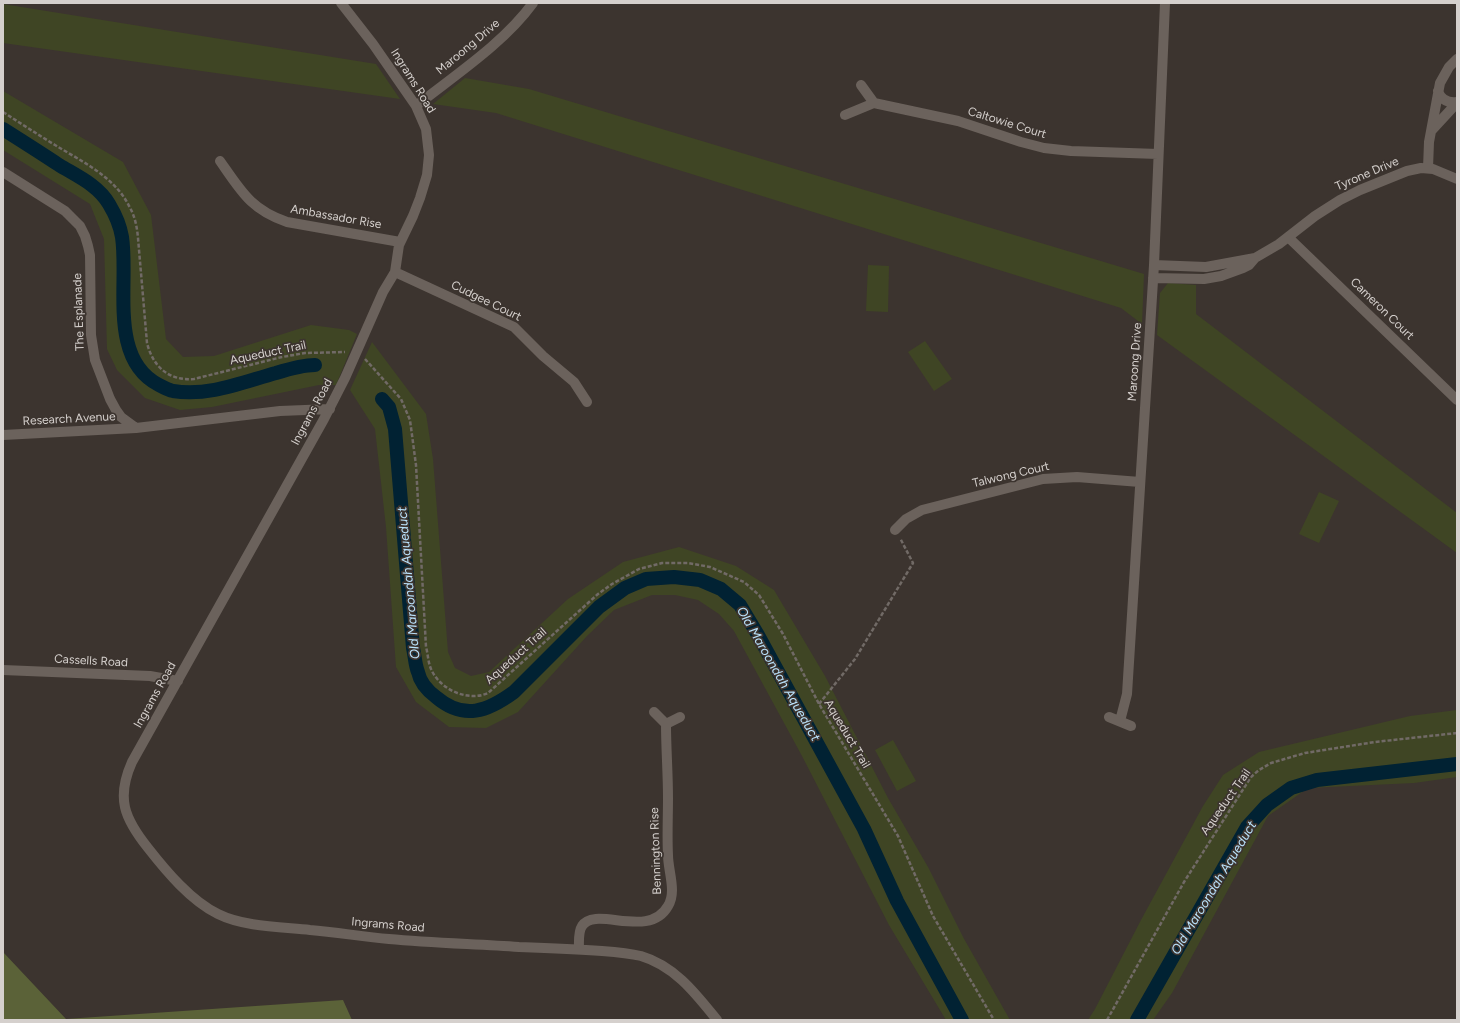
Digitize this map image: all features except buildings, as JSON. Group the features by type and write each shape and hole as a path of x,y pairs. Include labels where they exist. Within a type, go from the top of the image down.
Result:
{"street":[{"name":"Ingrams Road","path":"341,3 377,49 416,106 426,129 429,146 428,165 417,207 400,242 395,272 383,292 358,351 330,409 127,773 124,788 124,805 136,832 154,856 190,894 208,908 226,918 244,922 377,938 632,954 658,962 673,972 684,982 717,1020"},
{"name":"Maroong Drive","path":"416,106 504,35 533,3"},
{"name":"Maroong Drive","path":"1120,721 1127,694 1154,265 1165,3"},
{"path":"1428,168 1429,142 1438,91 1445,73 1457,59"},
{"path":"845,115 874,103 861,84"},
{"path":"1438,91 1445,101 1457,103"},
{"name":"Caltowie Court","path":"874,103 958,121 1044,148 1071,151 1158,154"},
{"path":"1431,131 1457,103"},
{"name":"Ambassador Rise","path":"220,162 242,193 263,212 274,218 287,222 400,242"},
{"name":"Tyrone Drive","path":"1154,265 1206,267 1255,258 1267,252 1320,213 1351,194 1408,171 1428,168 1457,179"},
{"name":"The Esplanade","path":"3,172 65,211 74,218 83,231 90,256 91,335 95,360 107,393 116,410 121,418 136,428"},
{"name":"Cameron Court","path":"1288,237 1457,400"},
{"name":"Tyrone Drive","path":"1153,278 1194,279 1221,276 1249,265 1255,258"},
{"name":"Cudgee Court","path":"395,272 514,327 543,356 574,382 587,402"},
{"path":"136,428 280,411 330,409"},
{"name":"Research Avenue","path":"3,435 136,428"},
{"name":"Talwong Court","path":"895,530 906,519 922,510 1037,480 1065,477 1140,482"},
{"name":"Cassells Road","path":"3,670 150,676 178,681"},
{"path":"654,712 666,724 680,717"},
{"path":"1109,717 1131,726"},
{"name":"Bennington Rise","path":"579,950 580,931 582,925 588,920 595,919 647,922 664,913 672,898 668,856 666,724"}],"path":[{"name":"Aqueduct Trail","path":"3,112 106,178 119,191 130,206 136,223 138,238 146,343 151,358 165,372 180,379 194,379 305,353 358,351 401,399 410,420 416,465 426,647 431,670 442,684 461,695 481,696 488,693 608,586 639,569 650,565 662,563 688,563 710,567 744,582 759,595 783,634 819,704 898,836 932,916 994,1020"},
{"path":"819,704 854,659 913,563 895,530"},
{"name":"Aqueduct Trail","path":"1107,1020 1184,882 1245,786 1259,770 1271,763 1305,753 1375,742 1457,733"}],"green space":[{"path":"3,4 376,64 400,99 3,43"},
{"path":"465,78 529,89 1144,274 1142,324 1121,308 496,113 433,104"},
{"path":"3,91 123,162 151,215 166,339 183,357 214,356 311,325 349,330 357,334 336,385 319,385 212,407 180,410 145,398 117,370 107,349 104,239 90,204 3,150"},
{"path":"868,265 889,266 888,312 866,311"},
{"path":"1168,283 1196,285 1196,314 1457,513 1457,553 1157,335 1160,293"},
{"path":"925,341 952,379 934,391 908,352"},
{"path":"372,342 426,414 433,459 448,652 455,668 471,676 489,672 568,599 623,562 679,547 736,566 774,590 825,676 888,798 928,867 963,937 1010,1020 946,1020 889,925 802,756 734,631 719,614 698,600 675,595 652,595 614,610 587,636 518,712 486,728 449,727 416,702 396,667 386,527 375,429 350,390"},
{"path":"1319,492 1339,501 1319,543 1299,534"},
{"path":"1457,710 1457,777 1414,783 1308,788 1268,816 1172,993 1153,1020 1088,1020 1203,806 1223,775 1259,752 1410,716"},
{"path":"893,740 916,781 897,791 875,750"},
{"path":"3,952 66,1019 343,1000 352,1020 3,1020"}],"waterway":[{"name":"Old Maroondah Aqueduct","path":"3,129 93,186 104,197 111,208 119,224 122,237 124,256 124,318 127,339 133,357 143,373 159,385 169,390 199,392 225,388 296,368 315,365"},
{"name":"Old Maroondah Aqueduct","path":"382,399 389,407 395,429 413,648 419,676 427,689 446,704 456,709 476,711 485,708 495,704 514,692 599,607 625,588 646,579 674,577 700,580 721,589 740,605 758,635 864,829 897,901 962,1020"},
{"name":"Old Maroondah Aqueduct","path":"1137,1020 1247,827 1267,805 1291,788 1317,780 1457,764"}]}
